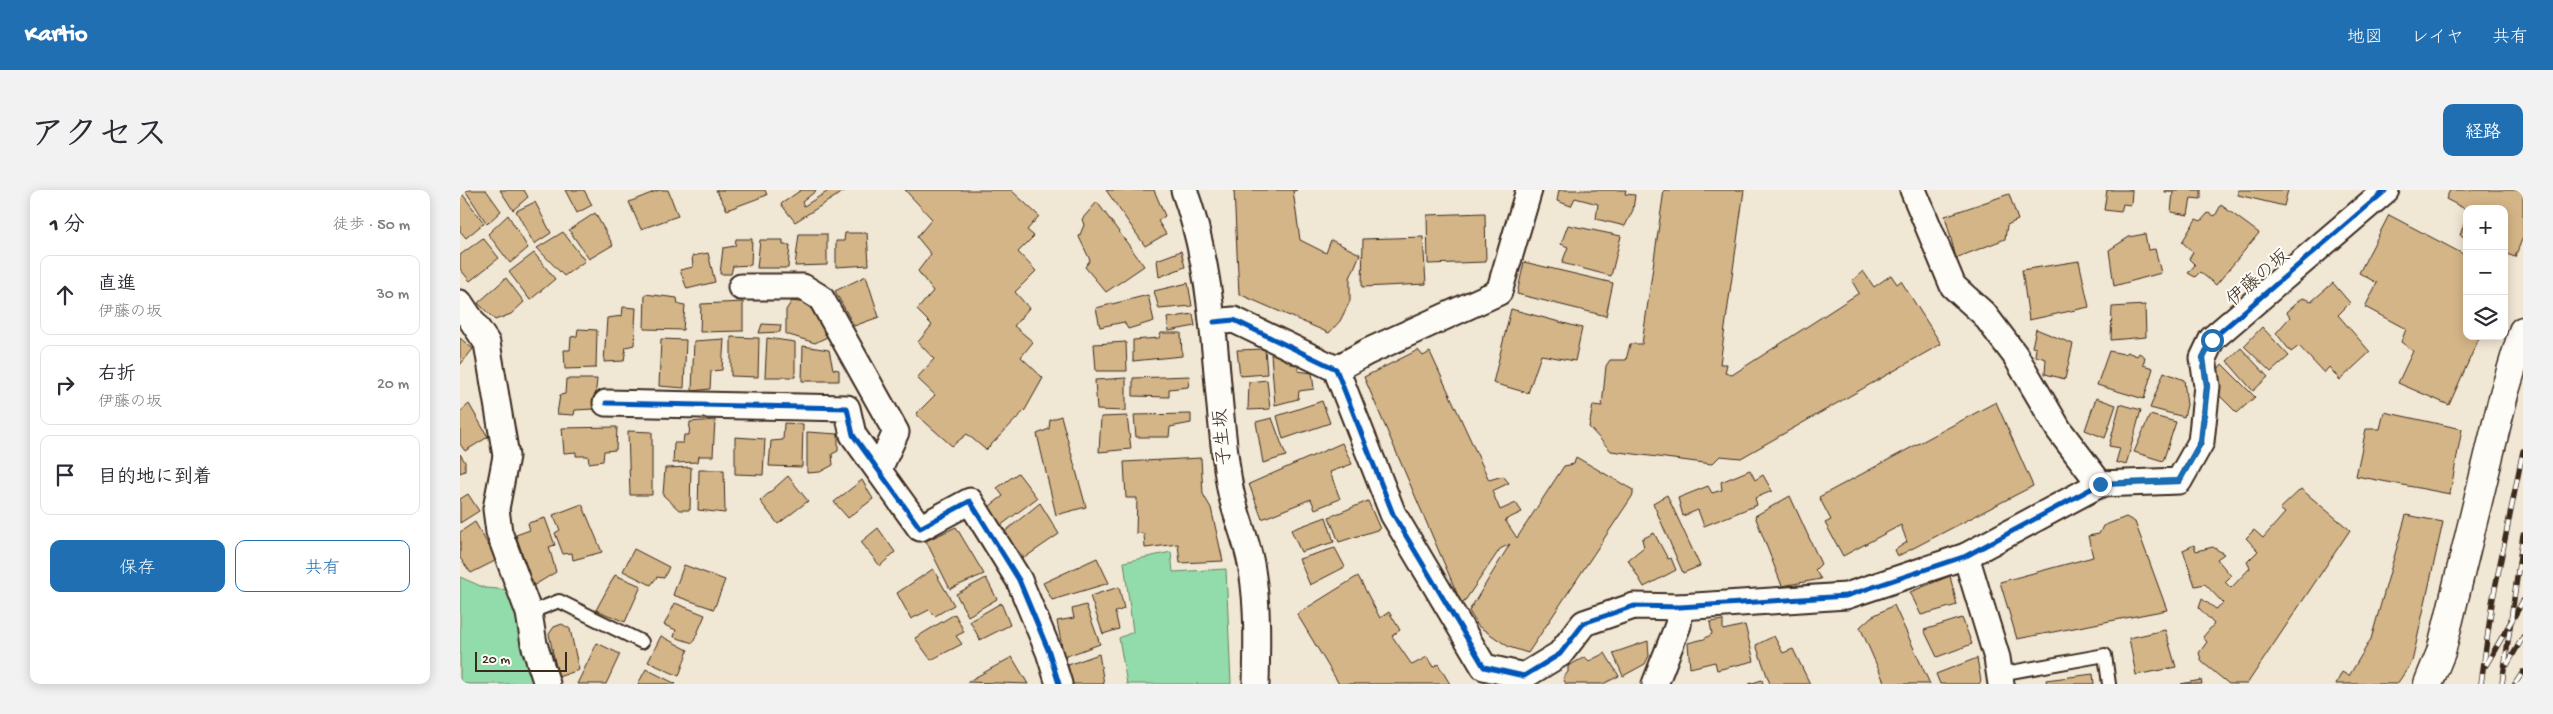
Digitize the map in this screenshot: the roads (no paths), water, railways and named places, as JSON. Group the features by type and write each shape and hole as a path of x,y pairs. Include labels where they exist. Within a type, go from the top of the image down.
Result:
{"street":[{"name":"子生坂","path":"1184,190 1193,215 1214,322 1229,484 1252,569 1257,638 1256,684"},
{"path":"1336,369 1367,352 1499,292 1529,190"},
{"path":"1214,322 1234,320 1336,369 1393,514 1484,667 1524,676 1560,654 1584,623 1634,606 1680,607 1846,596 1966,556 2100,484 2059,430 2015,355 1984,314 1953,286 1914,190"},
{"name":"伊藤の坂","path":"2100,484 2179,481 2201,442 2207,386 2203,358 2212,340 2386,190"},
{"path":"741,287 803,287 822,298 896,432 879,469"},
{"path":"460,303 487,343 506,456 496,509 499,532 529,613 534,644 547,684"},
{"path":"2428,684 2441,652 2504,394 2523,331"},
{"path":"606,404 847,408 853,435 920,528 970,501 1018,580 1049,652 1059,684"},
{"path":"1966,556 1998,658 2000,679"},
{"path":"1655,684 1678,625 1680,607"}],"lane":[{"path":"529,613 559,601 642,642"},
{"path":"2000,679 2105,655 2109,684"}],"railway":[{"path":"2481,684 2492,603 2523,451"},
{"path":"2502,684 2523,535"},
{"path":"2486,665 2523,601"},
{"path":"2507,665 2523,637"},
{"path":"2515,684 2523,672"}]}
